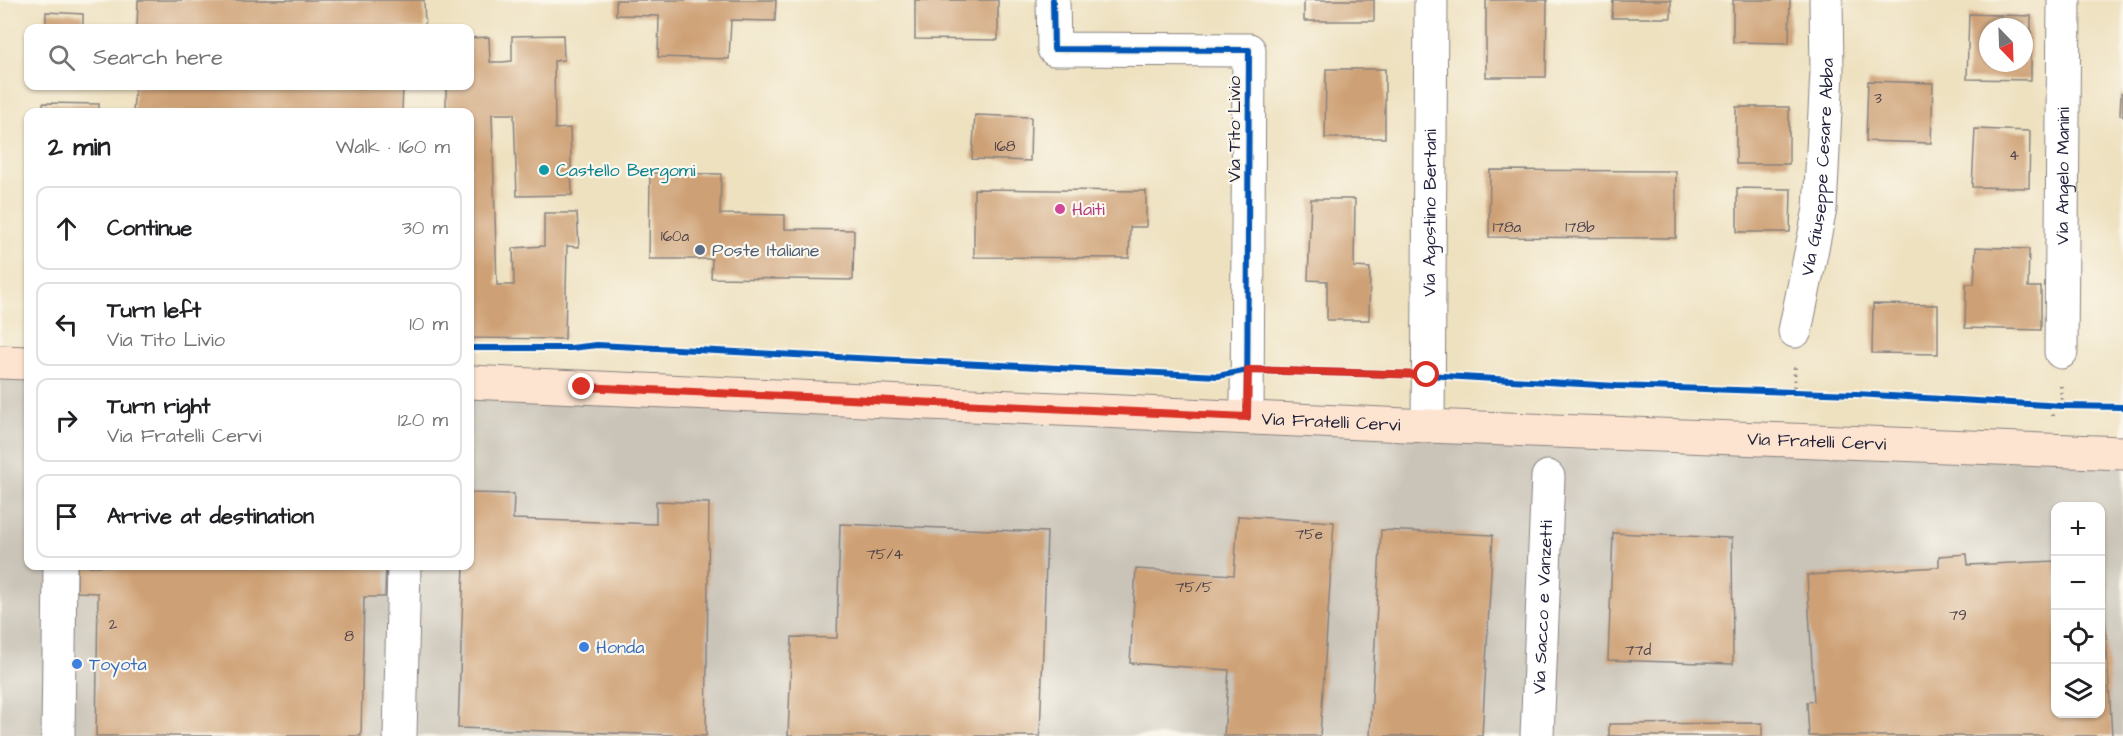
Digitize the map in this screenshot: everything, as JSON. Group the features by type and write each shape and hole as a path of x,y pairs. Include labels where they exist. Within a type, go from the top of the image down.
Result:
{"main road":[{"path":"0,362 24,363"},
{"name":"Via Fratelli Cervi","path":"474,382 1428,426 2123,453"}],"street":[{"name":"Via Tito Livio","path":"1053,0 1054,49 1249,50 1247,417"},
{"name":"Via Agostino Bertani","path":"1428,426 1431,0"},
{"name":"Via Giuseppe Cesare Abba","path":"1795,331 1821,208 1827,72 1826,0"},
{"name":"Via Angelo Manini","path":"2061,352 2064,0"},
{"name":"Via Sacco e Vanzetti","path":"1537,736 1548,477"},
{"path":"58,736 60,570"},
{"path":"400,736 404,570"}],"path":[{"path":"1783,392 1804,393"},
{"path":"2042,404 2072,406"}],"shaded area":[{"path":"0,362 24,363 24,570 474,570 474,383 2123,451 2123,736 0,736"}],"building":[{"path":"138,0 424,0 425,24 137,24"},
{"path":"616,0 776,0 775,21 731,20 729,59 658,57 659,16 616,15"},
{"path":"915,0 998,0 998,40 915,39"},
{"path":"1304,0 1374,0 1374,21 1304,21"},
{"path":"1486,0 1547,0 1546,77 1486,77"},
{"path":"1613,0 1671,0 1671,18 1612,18"},
{"path":"1733,0 1790,0 1789,43 1733,42"},
{"path":"46,12 83,14 83,24 46,24"},
{"path":"1969,14 2031,16 2031,18 1979,18 1979,72 2031,72 2031,80 1967,79"},
{"name":"Castello Bergomi","path":"563,35 564,60 554,61 555,129 570,128 572,195 517,196 514,114 492,114 497,285 514,285 513,248 544,246 544,213 577,213 579,247 567,246 565,339 474,338 474,108 446,108 446,90 474,90 474,38 489,37 490,62 502,62 512,61 512,36"},
{"path":"1326,69 1385,69 1385,138 1325,138"},
{"path":"1868,81 1933,83 1931,143 1866,141"},
{"path":"135,90 403,90 402,108 133,108"},
{"path":"2121,93 2123,93 2123,116 2120,115"},
{"path":"43,103 99,104 99,108 43,108"},
{"path":"1736,107 1789,107 1789,164 1736,164"},
{"path":"975,115 1031,117 1030,161 972,159"},
{"path":"1975,129 2030,131 2029,188 1972,187"},
{"path":"1490,170 1676,171 1676,238 1489,237"},
{"path":"650,173 721,174 720,214 785,215 785,229 854,230 853,280 711,278 712,259 649,259"},
{"path":"1737,188 1791,189 1790,232 1737,232"},
{"name":"Haiti","path":"974,189 1146,191 1146,227 1130,227 1129,258 974,257"},
{"path":"1311,199 1355,199 1354,267 1370,268 1369,320 1327,320 1327,281 1308,280"},
{"path":"1976,247 2029,249 2028,287 2041,287 2041,330 1965,328 1966,284 1974,284"},
{"path":"1873,304 1938,305 1938,354 1872,353"},
{"name":"Honda","path":"474,493 514,494 513,519 656,524 656,501 709,503 706,736 458,728 464,570 474,570"},
{"path":"1238,516 1334,522 1320,736 1224,736 1229,670 1130,663 1136,569 1234,575"},
{"path":"840,524 1047,532 1040,736 788,736 792,637 837,638"},
{"path":"1381,530 1493,535 1482,736 1370,736"},
{"path":"1613,533 1732,538 1733,664 1608,660"},
{"path":"1967,554 1968,565 2051,561 2051,718 2105,718 2105,617 2112,736 1809,736 1807,702 1814,701 1807,575 1939,567 1939,556"},
{"path":"77,570 386,570 385,597 364,597 361,736 96,736 98,593 77,592"},
{"path":"1762,723 1762,736 1609,736 1609,724"}],"cycle path":[{"path":"1053,0 1054,49 1249,50 1247,417"},
{"path":"474,348 571,348 597,345 1218,376 1248,370 1427,375 1616,386 1856,394 2062,406 2123,407"}],"place":[{"name":"Castello Bergomi","path":"544,170"},
{"name":"Haiti","path":"1060,209"},
{"name":"Poste Italiane","path":"700,250"},
{"name":"Honda","path":"584,647"},
{"name":"Toyota","path":"77,664"}],"route":[{"path":"582,387 1247,417 1248,370 1427,375"}]}
